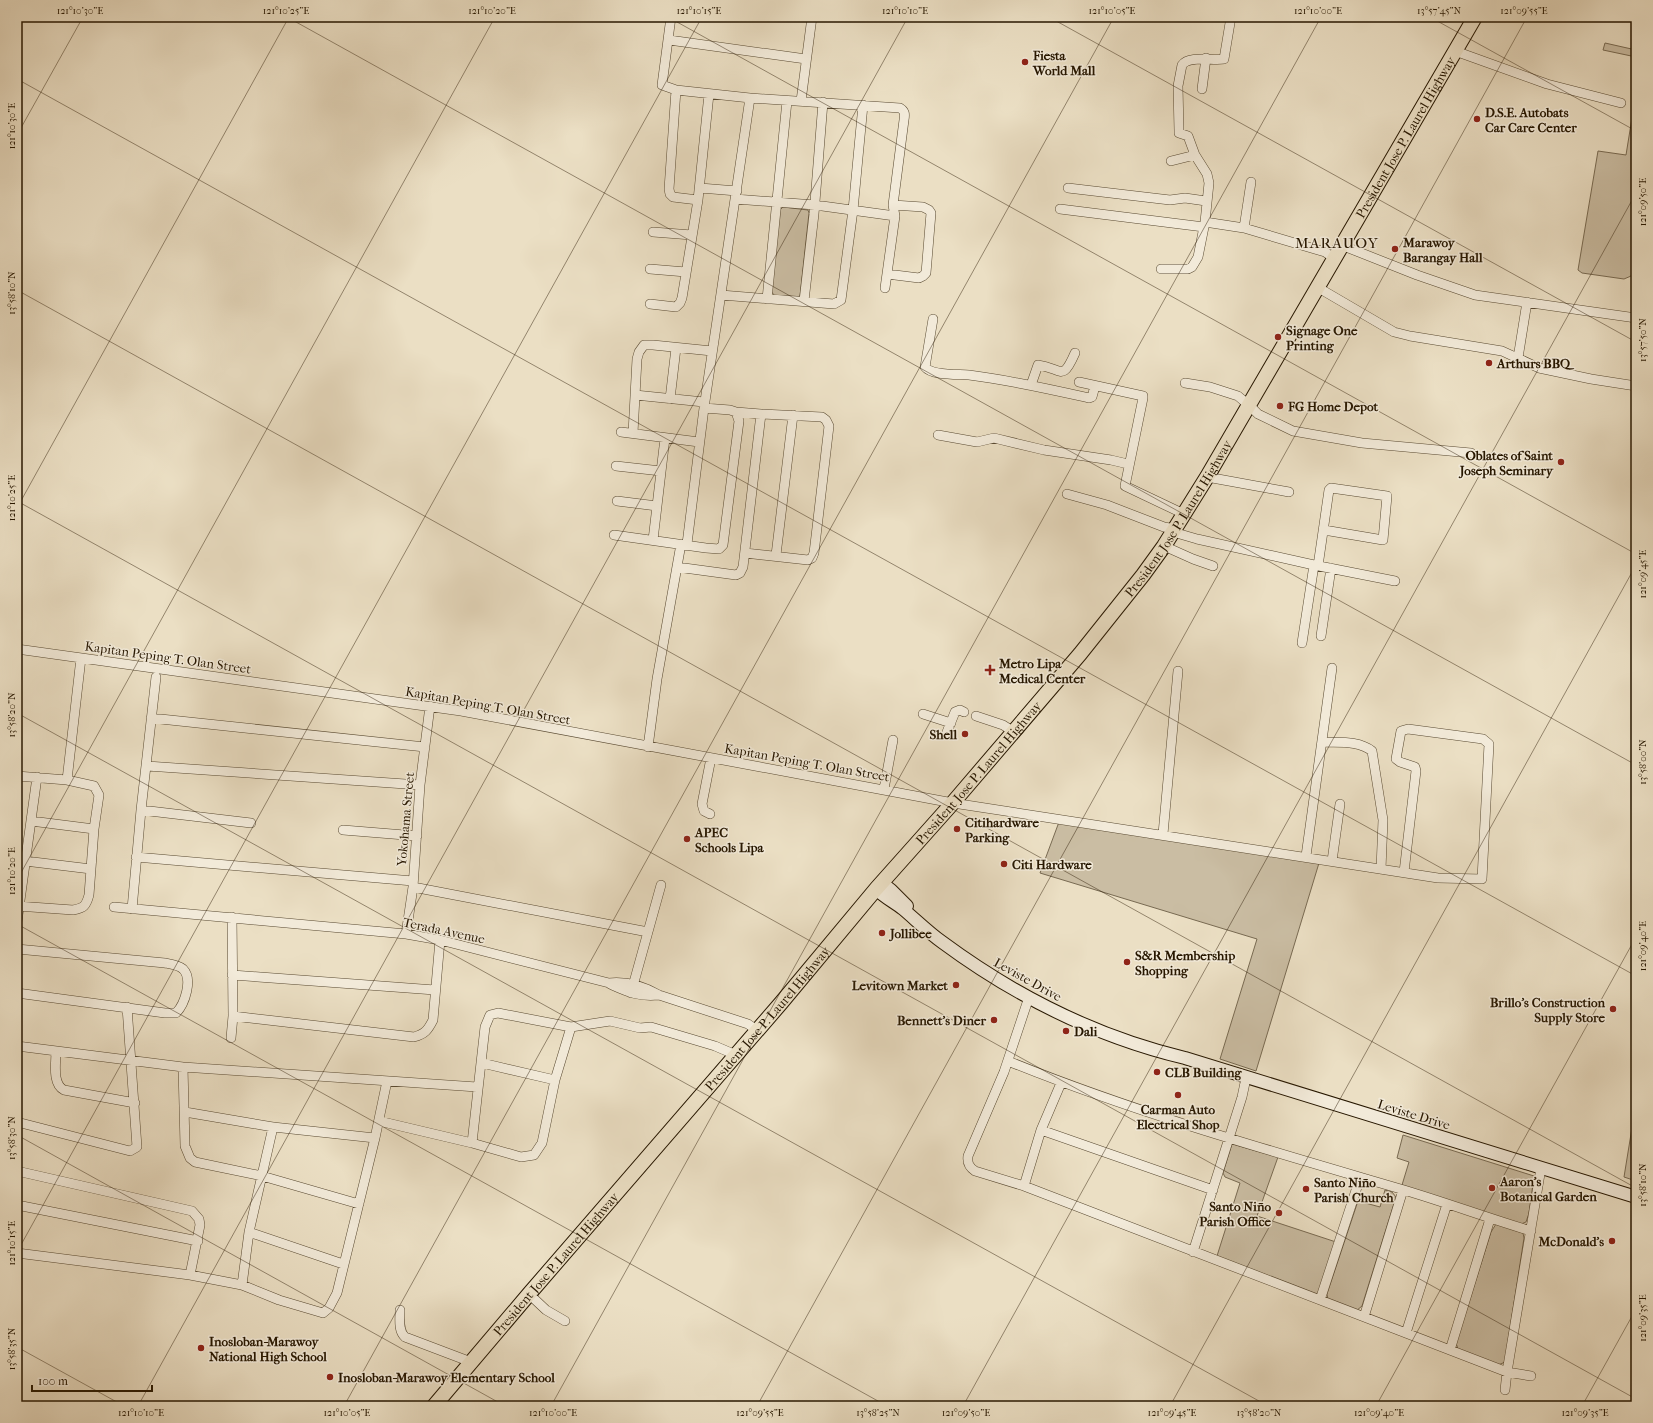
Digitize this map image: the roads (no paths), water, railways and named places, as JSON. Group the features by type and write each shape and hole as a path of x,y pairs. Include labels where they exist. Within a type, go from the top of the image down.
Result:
{"main road":[{"name":"President Jose P. Laurel Highway","path":"434,1406 529,1294 758,1031 879,886 1014,732 1143,575 1174,531 1207,477 1475,17"},
{"name":"Leviste Drive","path":"879,886 904,910 950,948 988,973 1029,997 1108,1034 1160,1053 1185,1058"},
{"name":"Leviste Drive","path":"879,886 891,890 909,909 943,938 1003,977 1086,1020 1185,1058 1246,1078 1636,1197"}],"street":[{"path":"672,17 662,85 676,90 709,94 903,109 905,113 893,205 895,216 885,288"},
{"path":"801,101 812,17"},
{"path":"1161,269 1188,269 1192,267 1198,257 1209,183 1207,174 1195,155 1188,136 1179,132 1178,129 1180,76 1182,65 1185,61 1206,58 1219,60 1225,58 1231,17"},
{"path":"669,40 806,59"},
{"path":"1455,51 1547,84 1621,103"},
{"path":"1202,89 1206,58"},
{"path":"676,90 669,189 670,194 673,197 698,200"},
{"path":"650,304 676,306 680,303 682,298 700,188 709,94"},
{"path":"648,747 657,679 677,567 684,544 750,98"},
{"path":"767,299 787,101"},
{"path":"804,301 815,206 823,102"},
{"path":"721,295 834,304 841,300 853,210 863,105"},
{"path":"1171,161 1195,155"},
{"path":"1244,228 1251,182"},
{"path":"700,188 776,203 853,210 895,216"},
{"path":"1068,188 1170,200 1184,198 1206,201"},
{"path":"887,274 919,278 926,273 931,213 923,207 893,205"},
{"path":"1060,209 1244,228 1325,252 1334,258"},
{"path":"653,232 692,235"},
{"path":"1341,245 1417,275 1475,295 1636,318"},
{"path":"650,269 686,272"},
{"path":"1318,287 1394,332 1502,351 1539,368 1591,379 1636,386"},
{"path":"1518,358 1527,302"},
{"path":"933,319 925,367 927,370 932,372 968,375 1031,385 1089,398 1092,397 1095,386"},
{"path":"633,433 639,352 644,345 712,351"},
{"path":"670,399 676,348"},
{"path":"1031,385 1038,365 1058,371 1066,370 1075,353"},
{"path":"1079,382 1143,396 1124,486 1184,514"},
{"path":"1185,383 1210,387 1238,396 1258,414 1293,431 1362,443 1471,453"},
{"path":"635,395 670,399 736,412 822,417 826,420 829,426 814,553 812,558 808,560 776,555 745,553"},
{"path":"614,535 719,549 722,545 738,429 739,420 736,412"},
{"path":"677,567 736,575 740,573 743,567 745,553 761,414"},
{"path":"776,555 793,415"},
{"path":"621,432 699,442"},
{"path":"938,435 977,442 994,438 1044,450 1128,464"},
{"path":"653,540 665,438"},
{"path":"616,466 661,471"},
{"path":"1207,477 1289,492"},
{"path":"1302,643 1324,530 1329,490 1331,488 1387,496 1383,540 1324,530"},
{"path":"1067,494 1107,505 1197,539 1316,566 1395,580"},
{"path":"617,501 657,506"},
{"path":"1164,546 1213,566"},
{"path":"1321,636 1331,568"},
{"name":"Kapitan Peping T. Olan Street","path":"17,649 430,706 884,789 952,803 1306,856 1438,878 1482,879 1489,744 1487,741 1483,739 1408,729 1401,731 1396,759 1400,762 1415,767 1416,771 1404,872"},
{"path":"67,780 81,658"},
{"path":"1306,856 1332,668"},
{"path":"1163,834 1178,671"},
{"path":"132,909 140,810 147,766 156,677"},
{"name":"Yokohama Street","path":"406,934 413,884 420,785 430,706"},
{"path":"923,714 949,727 955,712 960,710 964,712"},
{"path":"976,716 1003,725 1014,732"},
{"path":"151,718 425,747"},
{"path":"884,789 893,740"},
{"path":"1322,742 1358,744 1365,746 1372,751 1383,820 1381,869"},
{"path":"710,814 704,811 702,804 711,758"},
{"path":"147,766 420,785"},
{"path":"17,776 67,780 94,786 99,795 94,829 89,895 86,905 82,909 73,910 18,906"},
{"path":"17,922 37,777"},
{"path":"1332,861 1340,804"},
{"path":"140,810 251,823"},
{"path":"31,821 94,829"},
{"path":"343,830 417,836"},
{"path":"136,857 413,884 648,932"},
{"path":"25,861 91,869"},
{"path":"632,989 661,885"},
{"name":"Terada Avenue","path":"114,907 406,934 440,940 609,983 620,982 646,996 659,995 748,1024 758,1031"},
{"path":"231,1038 233,1016 232,917"},
{"path":"233,1016 414,1037 423,1034 428,1030 433,1020 440,940"},
{"path":"17,948 165,963 183,970 188,978 185,997 181,1008 176,1013 165,1013 17,993"},
{"path":"232,975 435,990"},
{"path":"1029,997 1008,1061 968,1156 970,1168 975,1171 1024,1186 1507,1372 1531,1376"},
{"path":"17,1122 130,1151 137,1147 127,1007"},
{"path":"472,1143 477,1087 482,1063 485,1027 490,1015 498,1013 571,1027 610,1021 640,1028 650,1033 734,1057"},
{"path":"379,1121 472,1143 521,1157 534,1155 542,1143 555,1080 571,1027"},
{"path":"17,1046 183,1067 477,1087"},
{"path":"56,1051 56,1081 59,1088 135,1103"},
{"path":"1008,1061 1061,1083 1228,1138 1403,1190 1531,1231"},
{"path":"482,1063 555,1080"},
{"path":"183,1067 185,1146 190,1158 195,1162 262,1176 359,1204"},
{"path":"1193,1252 1242,1097 1246,1078"},
{"path":"17,1253 190,1275 242,1285 279,1300 322,1312 329,1308 337,1293 375,1138 387,1081"},
{"path":"1024,1186 1041,1130 1061,1083"},
{"path":"185,1112 273,1127 375,1138"},
{"path":"242,1285 249,1232 273,1127"},
{"path":"1041,1130 1213,1190"},
{"path":"1505,1390 1531,1231 1538,1178 1541,1168"},
{"path":"17,1171 192,1211 200,1219 200,1225 190,1275"},
{"path":"1320,1300 1360,1178"},
{"path":"1364,1317 1403,1190"},
{"path":"1406,1333 1447,1204"},
{"path":"17,1205 198,1241"},
{"path":"1450,1350 1490,1219"},
{"path":"249,1232 344,1264"},
{"path":"529,1294 546,1310 565,1321"},
{"path":"400,1310 400,1327 402,1334 405,1337 471,1362"}],"place":[{"name":"Fiesta World Mall","path":"1025,62"},
{"name":"D.S.E. Autobats Car Care Center","path":"1477,119"},
{"name":"Marawoy Barangay Hall","path":"1395,249"},
{"name":"Signage One Printing","path":"1278,337"},
{"name":"Arthurs BBQ","path":"1489,363"},
{"name":"FG Home Depot","path":"1280,406"},
{"name":"Oblates of Saint Joseph Seminary","path":"1561,462"},
{"name":"Metro Lipa Medical Center","path":"990,670"},
{"name":"Shell","path":"965,734"},
{"name":"Citihardware Parking","path":"957,829"},
{"name":"APEC Schools Lipa","path":"687,839"},
{"name":"Citi Hardware","path":"1004,864"},
{"name":"Jollibee","path":"882,933"},
{"name":"S&R Membership Shopping","path":"1127,962"},
{"name":"Levitown Market","path":"956,985"},
{"name":"Brillo's Construction Supply Store","path":"1613,1009"},
{"name":"Bennett's Diner","path":"994,1020"},
{"name":"Dali","path":"1066,1031"},
{"name":"CLB Building","path":"1157,1072"},
{"name":"Carman Auto Electrical Shop","path":"1178,1095"},
{"name":"Aaron's Botanical Garden","path":"1492,1188"},
{"name":"Santo Niño Parish Church","path":"1306,1189"},
{"name":"Santo Niño Parish Office","path":"1279,1213"},
{"name":"McDonald's","path":"1612,1241"},
{"name":"Inosloban-Marawoy National High School","path":"201,1348"},
{"name":"Inosloban-Marawoy Elementary School","path":"330,1377"}],"district":[{"name":"MARAUOY","path":"1337,243"}]}
